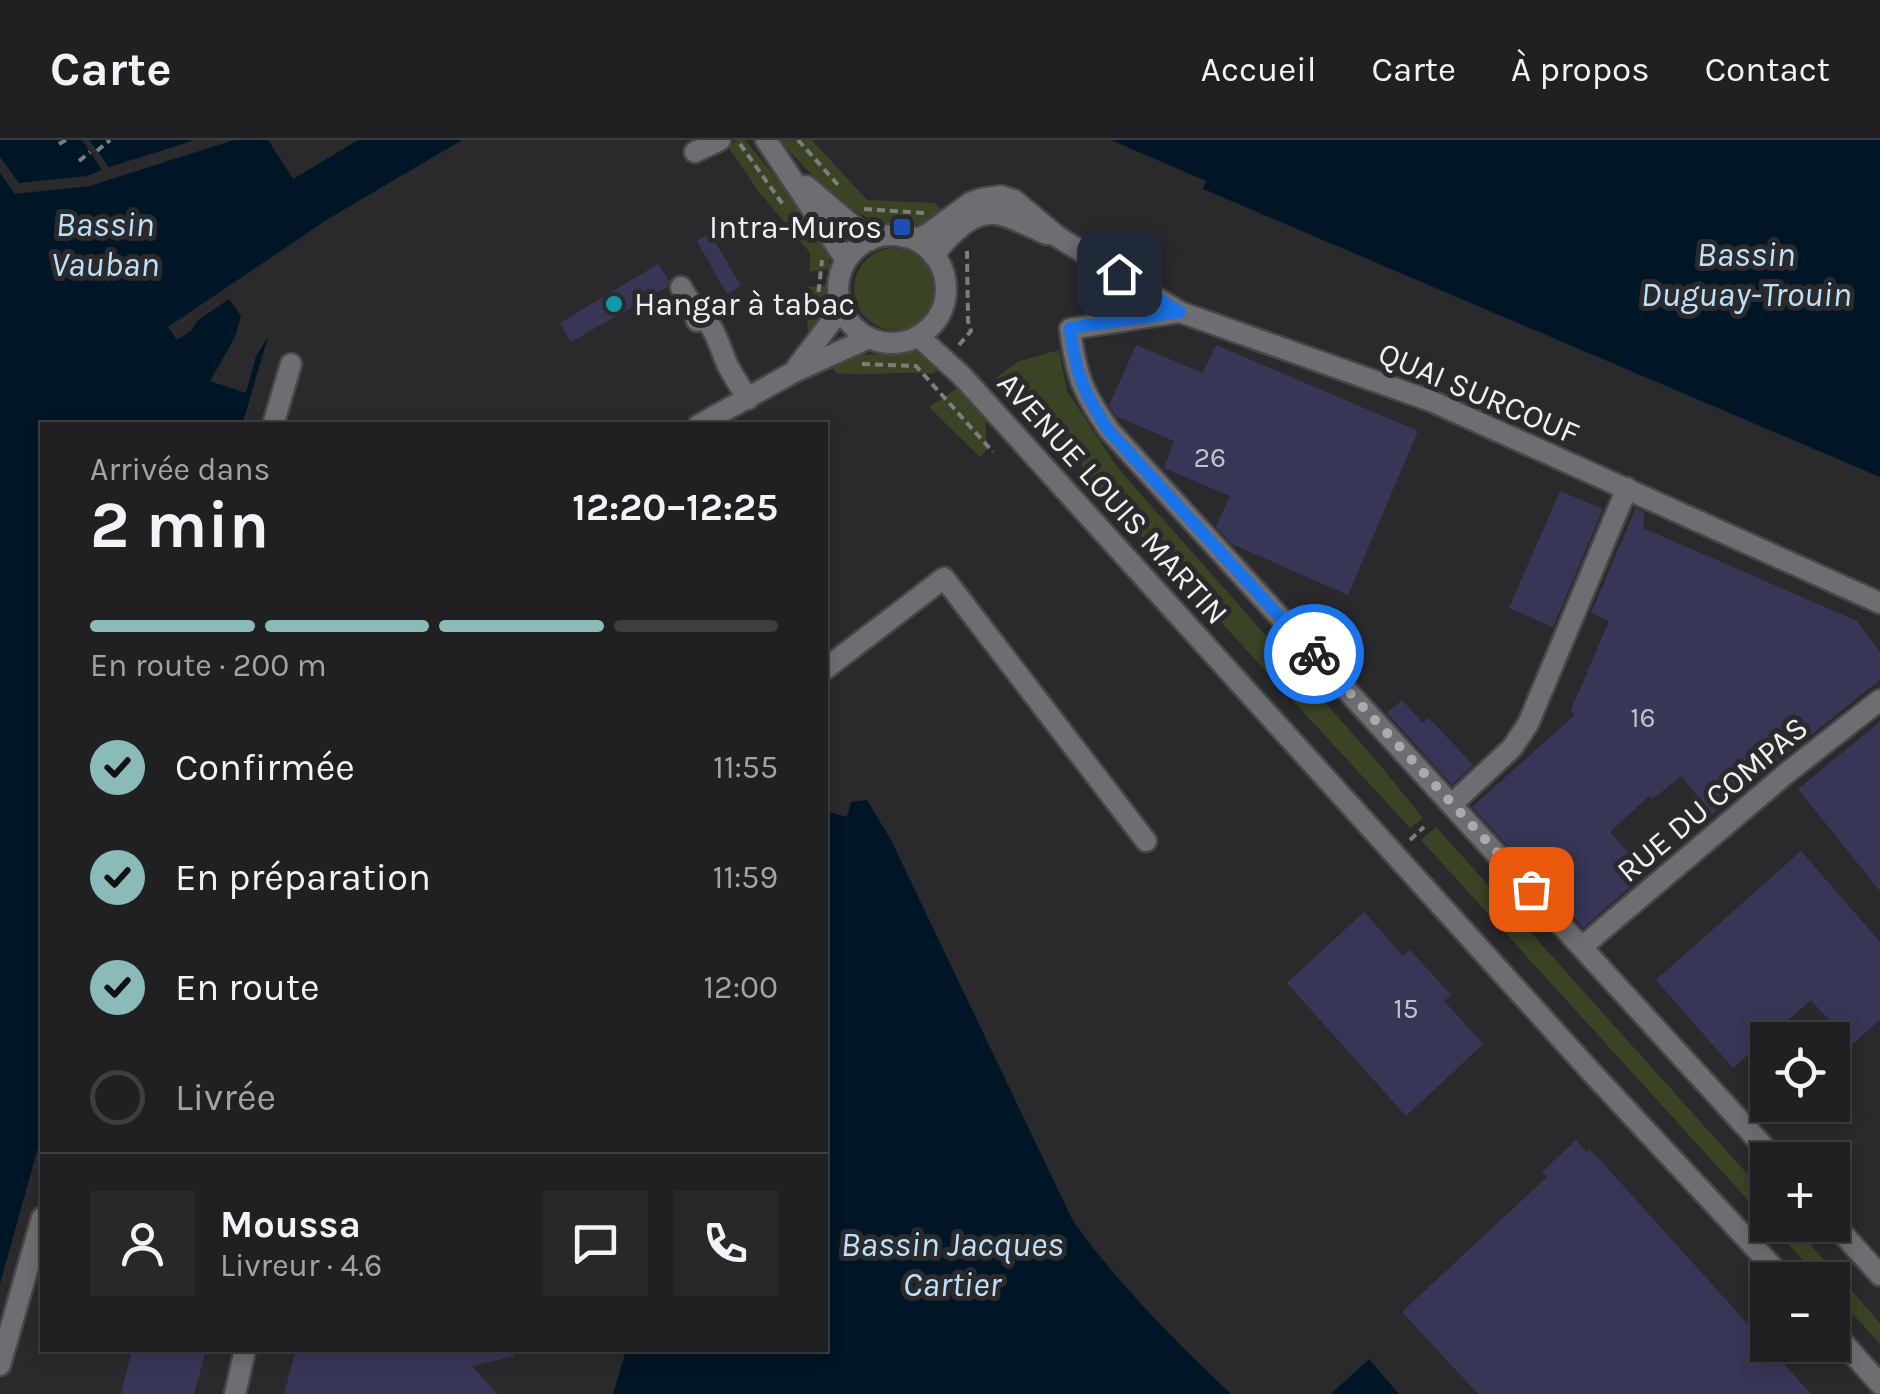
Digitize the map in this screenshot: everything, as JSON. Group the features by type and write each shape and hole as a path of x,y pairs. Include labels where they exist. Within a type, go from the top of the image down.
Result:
{"street":[{"path":"695,152 720,140"},
{"path":"766,140 846,260"},
{"path":"793,178 870,240"},
{"path":"904,236 934,256 944,278 942,307 936,320 918,336 894,343 869,338 857,331 841,309 838,282 846,260 870,240 881,236 904,236 919,238 970,203 1001,196 1025,207 1058,237"},
{"path":"934,256 959,227 991,212 1058,237"},
{"name":"QUAI SURCOUF","path":"1058,237 1180,312 1431,401 1880,603"},
{"path":"682,287 711,348 727,363 748,399"},
{"path":"792,373 841,309"},
{"path":"1180,312 1070,328 1084,394 1108,430 1760,1142"},
{"name":"AVENUE LOUIS MARTIN","path":"918,336 972,387 1595,1076 1769,1262"},
{"path":"705,422 792,373 869,338"},
{"path":"274,422 291,364"},
{"path":"1452,804 1512,748 1528,724 1627,488"},
{"path":"828,667 944,578 1146,841"},
{"name":"RUE DU COMPAS","path":"1583,946 1788,772 1880,700"},
{"path":"0,1365 40,1225"},
{"path":"1850,1242 1880,1275"},
{"path":"1850,1348 1880,1384"},
{"path":"235,1394 245,1352"}],"path":[{"path":"59,144 66,140"},
{"path":"98,151 110,140"},
{"path":"79,160 90,152"},
{"path":"956,346 971,331"},
{"path":"922,371 993,452"},
{"path":"1054,434 1061,428"}],"green space":[{"path":"736,140 745,140 829,241 830,268 810,272 810,253 759,192 729,148"},
{"path":"779,140 812,140 867,200 935,203 946,215 920,224 896,225 873,220 833,194"},
{"path":"895,248 911,251 924,260 933,273 933,305 924,318 911,327 895,330 879,327 866,318 857,305 854,289 857,273 866,260 879,251"},
{"path":"829,285 827,314 809,335 808,287"},
{"path":"1059,350 1067,391 1117,467 1423,818 1410,828 1093,483 1082,465 996,378 1017,362"},
{"path":"915,352 942,366 933,374 861,374 836,373 830,364 861,355"},
{"path":"959,387 985,414 987,449 980,457 929,407"},
{"path":"1436,827 1750,1177 1750,1202 1421,840"},
{"path":"1786,1242 1808,1242 1826,1262 1805,1262"},
{"path":"1850,1289 1880,1323 1880,1344 1850,1311"}],"water":[{"name":"Bassin Vauban","path":"0,140 268,140 293,179 358,140 462,140 328,219 168,327 177,340 229,299 241,316 235,337 210,381 246,393 256,356 268,337 243,422 40,422 40,1140 0,1284"},
{"name":"Bassin Duguay-Trouin","path":"1111,140 1880,140 1880,477 1203,189 1206,181"},
{"name":"Bassin Jacques Cartier","path":"867,800 891,840 1073,1221 1148,1311 1231,1394 613,1394 625,1352 828,1352 828,812 847,817 851,802"},
{"path":"1369,1359 1399,1394 1331,1394"}],"pier":[{"path":"82,140 89,140 109,167 195,140 234,140 90,186 15,194 0,173 0,157 19,183 87,176 102,170"},
{"path":"321,226 323,229 175,329 178,333 194,317 227,295 232,296 196,319 191,329 176,336 172,326"}],"building":[{"path":"710,233 741,286 727,294 697,241"},
{"name":"Hangar à tabac","path":"658,264 669,281 667,287 571,342 560,323"},
{"path":"1136,345 1203,373 1216,345 1418,431 1348,595 1232,544 1216,527 1230,496 1164,468 1174,441 1116,416 1109,406"},
{"path":"1560,491 1603,509 1553,627 1509,608"},
{"path":"1636,508 1644,512 1643,528 1857,621 1880,652 1880,680 1711,815 1682,776 1652,799 1649,796 1610,832 1646,873 1583,928 1472,807 1575,715 1571,710 1609,621 1591,613"},
{"path":"1402,700 1423,723 1429,718 1473,765 1452,785 1387,713"},
{"path":"1880,722 1880,891 1798,789"},
{"path":"1801,851 1880,942 1880,1020 1851,1045 1850,1022 1831,1022 1811,1000 1786,1022 1750,1022 1750,1053 1733,1068 1656,980"},
{"path":"1364,912 1403,956 1410,950 1451,995 1444,1001 1483,1044 1406,1116 1287,983"},
{"path":"1576,1140 1587,1153 1590,1149 1750,1326 1750,1362 1782,1362 1811,1394 1478,1394 1402,1312 1547,1177 1542,1172"},
{"path":"132,1352 205,1352 194,1394 121,1394"},
{"path":"295,1352 514,1352 514,1356 472,1366 497,1394 284,1394"}],"way so far":[{"path":"1314,654 1531,889"}],"place":[{"name":"Intra-Muros","path":"902,227"},
{"name":"Hangar à tabac","path":"614,304"}],"route":[{"path":"1119,274 1180,312 1070,328 1084,394 1108,430 1314,654"}]}
